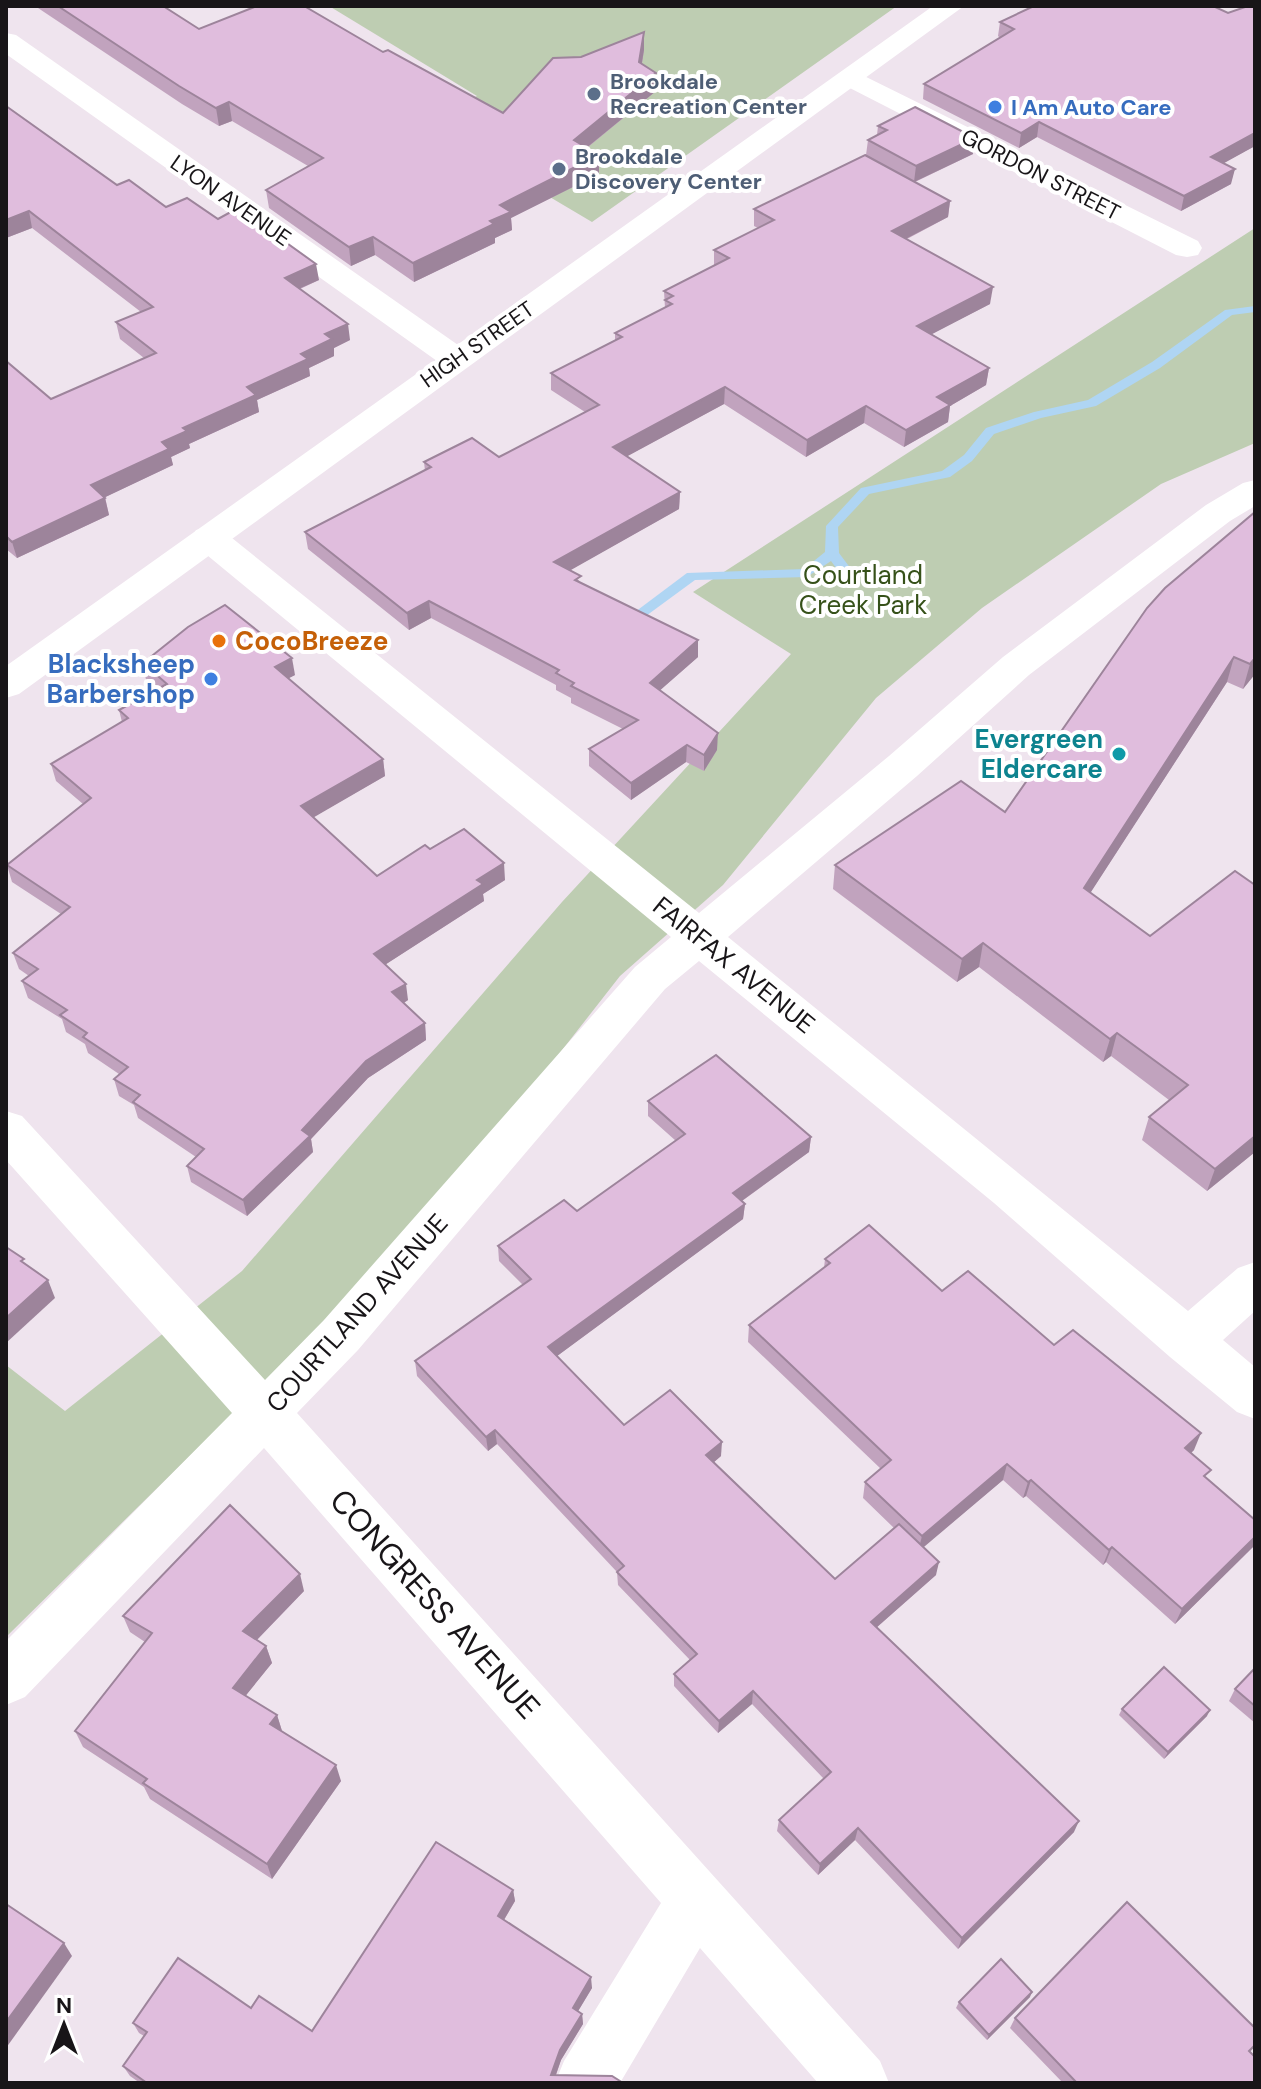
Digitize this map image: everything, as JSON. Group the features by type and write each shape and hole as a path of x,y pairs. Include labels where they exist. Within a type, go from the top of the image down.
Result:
{"street":[{"name":"HIGH STREET","path":"6,685 951,6"},
{"name":"LYON AVENUE","path":"6,41 456,359"},
{"name":"GORDON STREET","path":"852,78 1187,248"},
{"name":"COURTLAND AVENUE","path":"6,1679 267,1415 341,1335 650,978 892,776 1016,666 1218,513 1255,491"},
{"name":"FAIRFAX AVENUE","path":"209,538 1010,1190 1255,1397"},
{"name":"CONGRESS AVENUE","path":"6,1129 229,1377 267,1415 858,2083"},
{"path":"1187,1342 1255,1282"},
{"path":"586,2083 697,1899"}],"green space":[{"path":"329,6 897,6 592,222 420,120 477,96"},
{"name":"Courtland Creek Park","path":"1255,228 1255,443 1161,484 982,608 876,698 723,885 620,976 527,1095 339,1309 6,1637 6,1365 65,1411 242,1271 562,902 791,654 693,592"}],"building":[{"path":"58,6 163,6 199,29 257,6 304,6 383,52 388,50 503,113 553,58 581,57 644,32 639,62 656,73 574,140 599,155 500,205 511,212 490,221 494,224 413,263 373,237 349,247 266,190 323,158 229,102 216,108"},
{"path":"1034,6 1213,6 1228,13 1255,6 1255,133 1211,157 1235,169 1184,196 1039,122 1021,133 924,84 1014,29 1000,22"},
{"path":"6,106 117,185 129,180 166,207 187,198 218,219 238,208 316,264 285,278 348,324 325,334 332,339 301,354 308,359 247,387 256,395 183,428 187,431 162,442 169,449 91,485 105,498 12,542 6,536 6,361 51,399 156,353 116,322 153,307 29,211 6,220"},
{"path":"915,107 975,138 916,166 868,140 887,130 878,126"},
{"path":"865,155 950,201 892,231 993,287 917,326 989,368 937,397 950,405 906,430 866,406 807,440 725,387 613,447 680,492 554,562 581,576 575,580 698,640 650,683 718,733 704,755 687,745 631,783 589,749 638,720 571,686 574,683 556,673 559,670 429,601 407,613 305,532 431,467 424,462 472,438 499,457 599,405 551,373 622,337 615,333 672,304 665,300 673,296 664,291 729,258 714,250 774,220 754,209"},
{"path":"1255,512 1255,658 1250,664 1234,657 1084,888 1150,936 1235,871 1255,885 1255,1136 1215,1169 1149,1117 1188,1085 1117,1033 1110,1039 983,943 962,959 835,865 961,781 1005,812 1147,608 1165,588"},
{"path":"225,605 292,658 275,667 383,759 301,806 377,876 425,845 430,849 464,829 504,863 477,880 483,884 374,954 406,984 392,992 425,1023 366,1061 302,1130 310,1136 243,1200 187,1166 204,1149 133,1102 140,1095 114,1079 128,1067 83,1037 87,1033 60,1015 67,1010 22,981 38,969 13,953 70,907 7,865 91,798 51,764 128,718 119,710 167,684 143,663 188,627"},
{"path":"716,1055 811,1137 733,1193 745,1204 548,1347 624,1425 670,1390 722,1442 706,1455 835,1579 899,1524 939,1562 871,1622 1079,1821 962,1938 858,1828 820,1864 779,1820 831,1772 753,1691 719,1721 674,1674 697,1654 617,1572 624,1566 495,1430 486,1437 415,1361 531,1279 498,1246 564,1200 577,1211 685,1134 648,1101"},
{"path":"869,1225 942,1291 968,1271 1054,1345 1073,1330 1201,1433 1185,1448 1211,1470 1204,1476 1255,1520 1255,1537 1182,1609 1112,1547 1109,1550 1031,1480 1028,1482 1007,1464 922,1536 865,1482 891,1460 749,1325 830,1263 825,1259"},
{"path":"6,1247 48,1280 6,1318"},
{"path":"230,1505 300,1574 243,1631 266,1646 233,1688 277,1715 270,1724 336,1765 267,1864 143,1783 147,1779 75,1731 152,1633 123,1616"},
{"path":"1164,1667 1210,1710 1168,1752 1122,1709"},
{"path":"1255,1668 1255,1706 1235,1689"},
{"path":"436,1842 513,1890 498,1916 591,1977 573,2008 582,2014 560,2050 551,2075 612,2076 623,2083 147,2083 123,2066 147,2032 133,2023 178,1958 251,2008 259,1996 312,2031"},
{"path":"1127,1902 1255,2028 1255,2045 1249,2051 1255,2057 1255,2083 1077,2083 1015,2018"},
{"path":"6,1904 64,1943 6,2022"},
{"path":"1001,1959 1032,1992 989,2035 959,2002"}],"waterway":[{"path":"832,553 832,526 865,491 946,474 968,458 990,431 1038,415 1092,403 1156,365 1229,312 1255,309"},
{"path":"630,621 692,576 807,573 832,553"},
{"path":"832,553 847,573"}],"place":[{"name":"Brookdale Recreation Center","path":"594,94"},
{"name":"I Am Auto Care","path":"995,107"},
{"name":"Brookdale Discovery Center","path":"559,169"},
{"name":"CocoBreeze","path":"219,641"},
{"name":"Blacksheep Barbershop","path":"211,679"},
{"name":"Evergreen Eldercare","path":"1119,754"}]}
